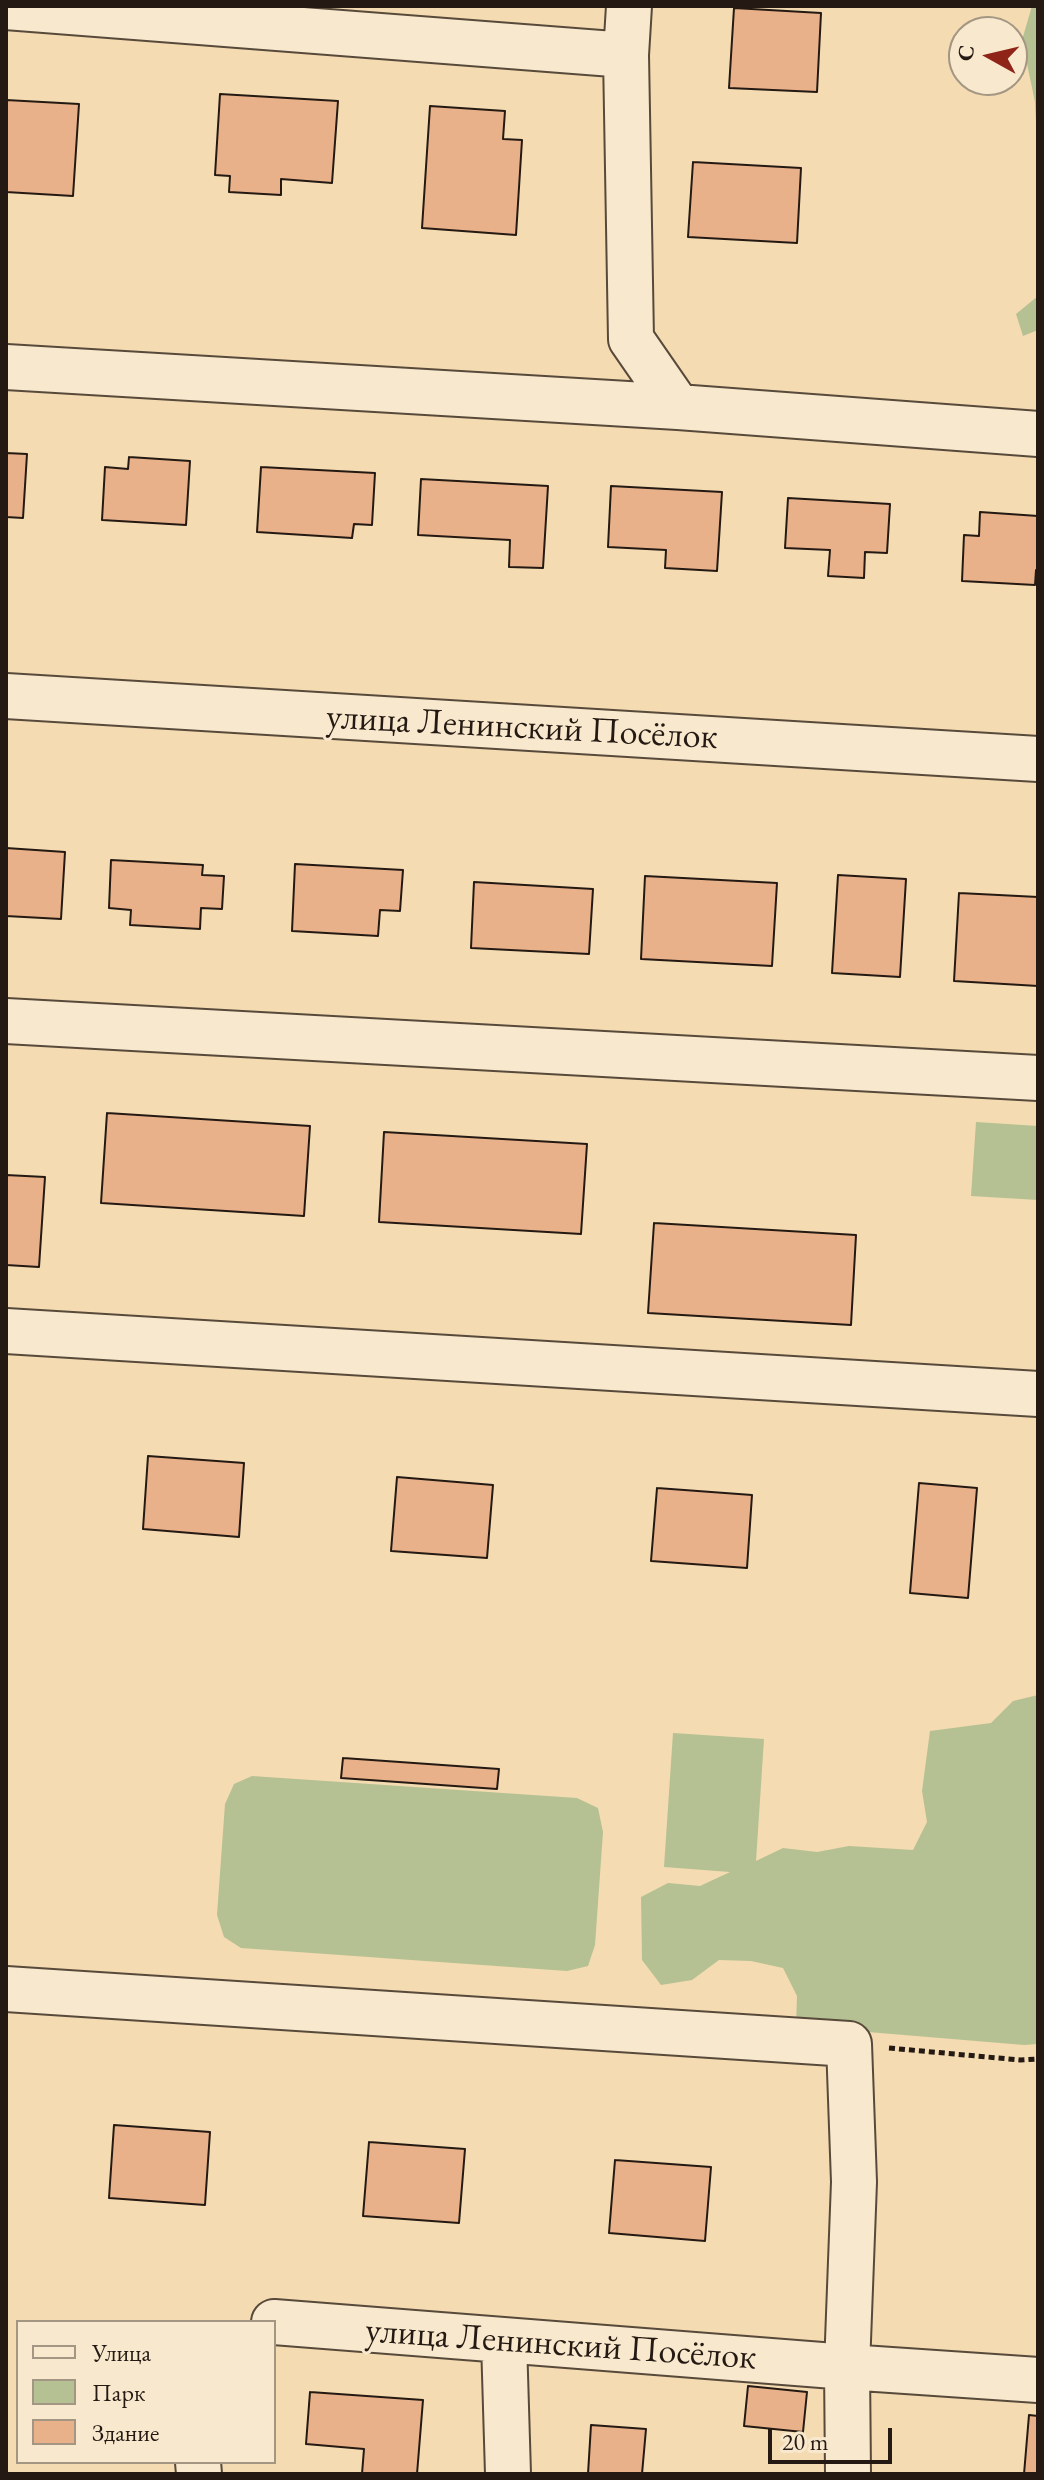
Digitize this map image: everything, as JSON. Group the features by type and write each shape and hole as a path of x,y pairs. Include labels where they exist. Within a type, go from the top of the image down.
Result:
{"street":[{"path":"629,6 626,55 631,339 678,407"},
{"path":"6,7 626,55"},
{"path":"6,367 678,407 1038,434"},
{"name":"улица Ленинский Посёлок","path":"6,696 1038,759"},
{"path":"6,1021 1038,1078"},
{"path":"6,1331 1038,1394"},
{"path":"6,1989 849,2044 854,2182 847,2367 848,2474"},
{"name":"улица Ленинский Посёлок","path":"276,2322 1038,2380"},
{"path":"504,2341 508,2474"}],"path":[{"path":"849,2044 1020,2060 1038,2059"}],"green space":[{"path":"1032,6 1038,6 1038,164 1035,102 1028,69 1028,20"},
{"path":"1038,296 1038,330 1023,336 1016,314"},
{"path":"976,1122 1038,1126 1038,1200 971,1196"},
{"path":"1038,1695 1038,2044 796,2026 797,1996 783,1968 751,1961 719,1960 692,1980 661,1985 642,1960 641,1897 668,1883 700,1886 730,1872 664,1867 673,1733 764,1739 756,1861 783,1848 817,1852 849,1846 913,1850 927,1822 922,1791 930,1731 991,1723 1013,1701"},
{"path":"252,1776 577,1798 598,1808 603,1832 595,1945 588,1966 567,1971 241,1948 224,1937 217,1915 225,1804 234,1784"}],"building":[{"path":"734,8 821,13 817,92 729,88"},
{"path":"220,94 338,101 332,183 281,179 281,195 229,192 230,176 215,175"},
{"path":"6,100 79,104 73,196 6,192"},
{"path":"430,106 505,111 503,139 522,140 516,235 422,228"},
{"path":"693,162 801,168 797,243 688,237"},
{"path":"6,453 27,454 23,518 6,517"},
{"path":"129,457 190,461 186,525 102,520 105,467 128,469"},
{"path":"261,467 375,473 372,525 354,524 352,538 257,532"},
{"path":"421,479 548,486 543,568 509,567 510,540 418,535"},
{"path":"611,486 722,492 717,571 665,568 666,550 608,547"},
{"path":"788,498 890,504 887,553 865,552 864,578 828,576 830,550 785,548"},
{"path":"980,512 1038,516 1035,585 962,581 964,535 979,536"},
{"path":"6,848 65,852 61,919 6,916"},
{"path":"111,860 203,865 202,875 224,876 222,909 201,908 200,929 130,925 131,910 109,908"},
{"path":"295,864 403,870 400,911 380,910 378,936 292,931"},
{"path":"838,875 906,879 900,977 832,973"},
{"path":"645,876 777,883 772,966 641,959"},
{"path":"474,882 593,889 589,954 471,948"},
{"path":"959,893 1038,897 1038,986 954,981"},
{"path":"107,1113 310,1126 304,1216 101,1203"},
{"path":"384,1132 587,1144 581,1234 379,1222"},
{"path":"6,1175 45,1177 39,1267 6,1265"},
{"path":"654,1223 856,1235 851,1325 648,1313"},
{"path":"148,1456 244,1463 239,1537 143,1529"},
{"path":"397,1477 493,1485 487,1558 391,1551"},
{"path":"919,1483 977,1488 968,1598 910,1593"},
{"path":"657,1488 752,1495 747,1568 651,1561"},
{"path":"343,1758 499,1769 497,1789 341,1778"},
{"path":"114,2125 210,2132 205,2205 109,2198"},
{"path":"369,2142 465,2149 459,2223 363,2216"},
{"path":"615,2160 711,2167 705,2241 609,2233"},
{"path":"748,2386 807,2392 803,2432 744,2426"},
{"path":"310,2392 423,2400 417,2474 362,2474 364,2449 306,2444"},
{"path":"1029,2415 1038,2416 1038,2474 1024,2474"},
{"path":"591,2425 646,2429 642,2474 588,2474"}]}
